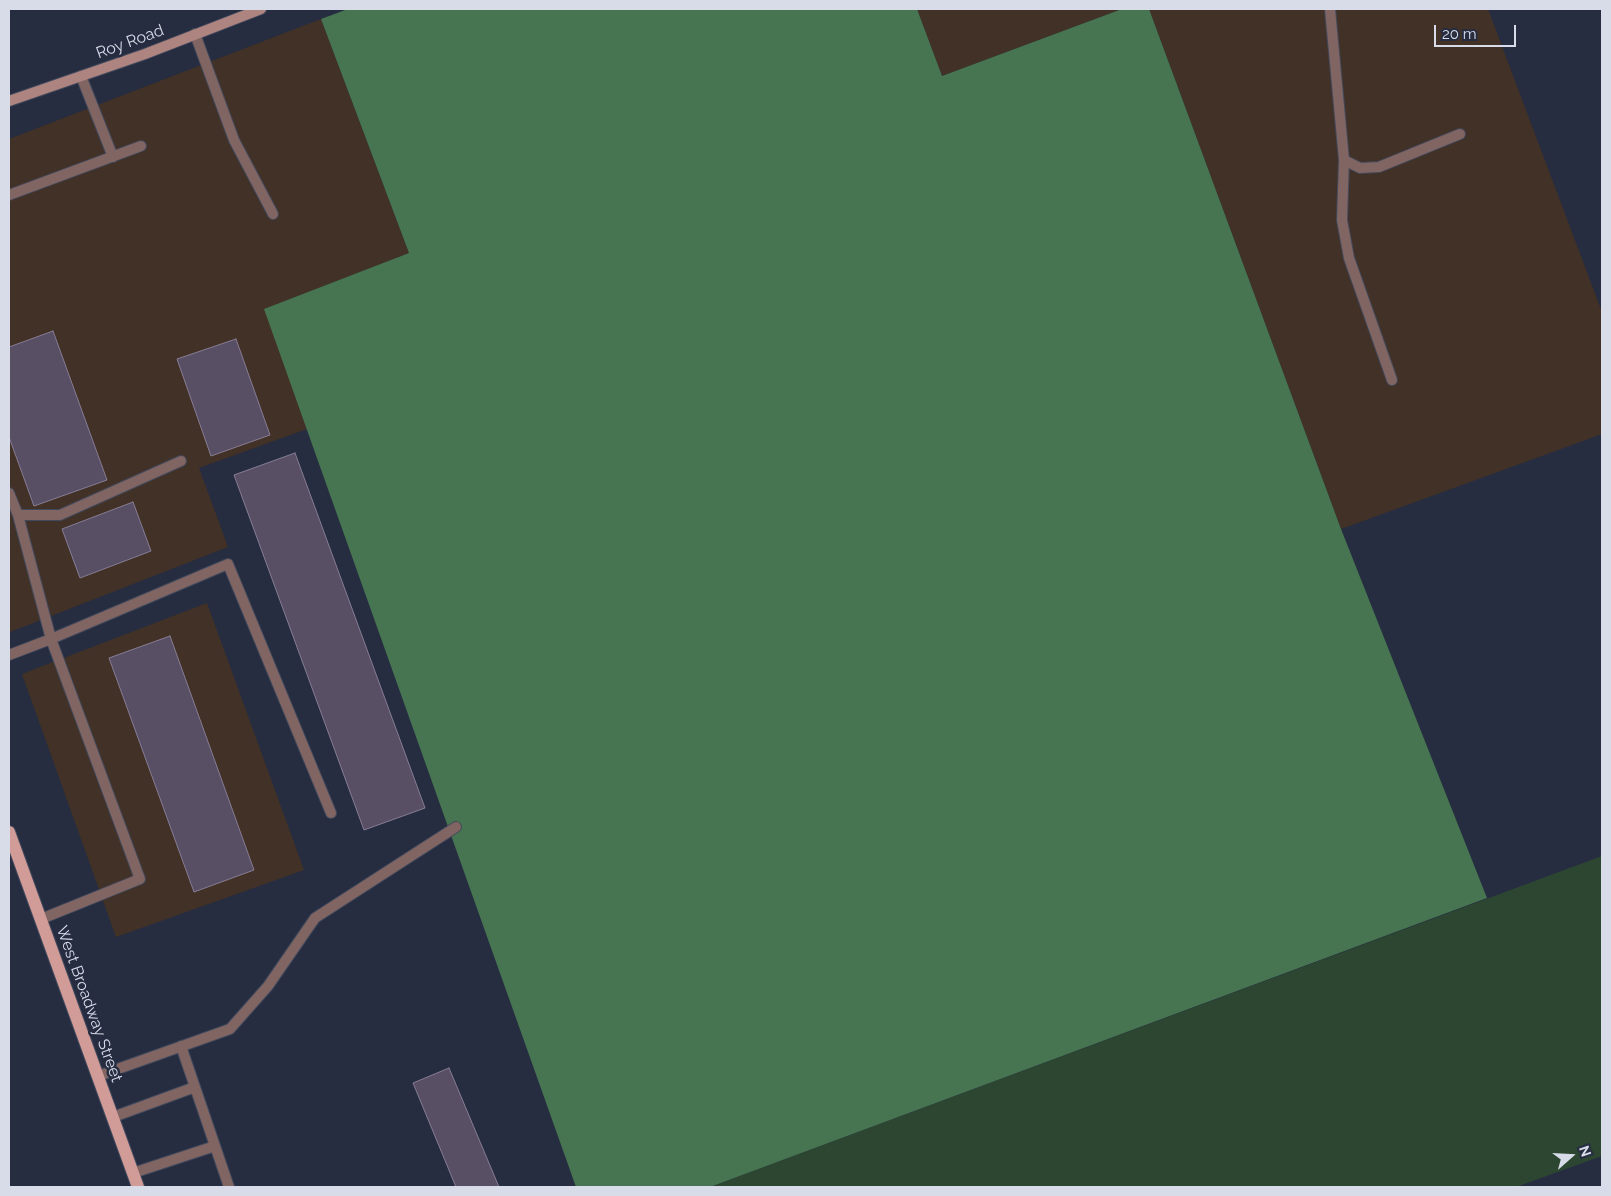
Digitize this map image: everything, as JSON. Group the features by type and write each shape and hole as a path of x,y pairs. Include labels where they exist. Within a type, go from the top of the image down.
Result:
{"main road":[{"name":"West Broadway Street","path":"9,832 138,1187"}],"street":[{"name":"Roy Road","path":"9,101 261,9"}],"lane":[{"path":"1330,9 1344,160 1342,220 1349,258 1392,380"},
{"path":"195,34 234,140 274,214"},
{"path":"81,76 113,157"},
{"path":"1344,160 1360,168 1379,167 1460,134"},
{"path":"9,195 141,146"},
{"path":"18,515 60,516 181,461"},
{"path":"9,493 18,515 51,639 140,879 41,919"},
{"path":"9,655 228,564 331,812"},
{"path":"98,1076 230,1029 268,986 315,918 456,827"},
{"path":"181,1046 230,1187"},
{"path":"113,1117 195,1087"},
{"path":"133,1173 215,1146"}],"shaded area":[{"path":"917,9 1122,9 942,76"},
{"path":"1149,9 1488,9 1602,312 1602,434 1341,529"},
{"path":"321,19 409,253 265,309 307,429 199,468 228,547 10,632 9,139"},
{"path":"207,603 304,870 116,937 22,674"}],"green space":[{"path":"348,9 917,9 942,76 1122,9 1149,9 1341,529 1487,898 710,1187 576,1187 264,309 409,253 321,19"},
{"path":"1602,856 1602,1156 1516,1187 710,1187"}],"building":[{"path":"53,331 107,480 34,506 9,437 9,347"},
{"path":"236,339 270,435 211,456 177,359"},
{"path":"295,453 425,808 364,830 234,475"},
{"path":"133,502 151,551 80,578 62,529"},
{"path":"170,636 254,870 194,892 109,658"},
{"path":"449,1068 499,1187 456,1187 413,1083"}]}
